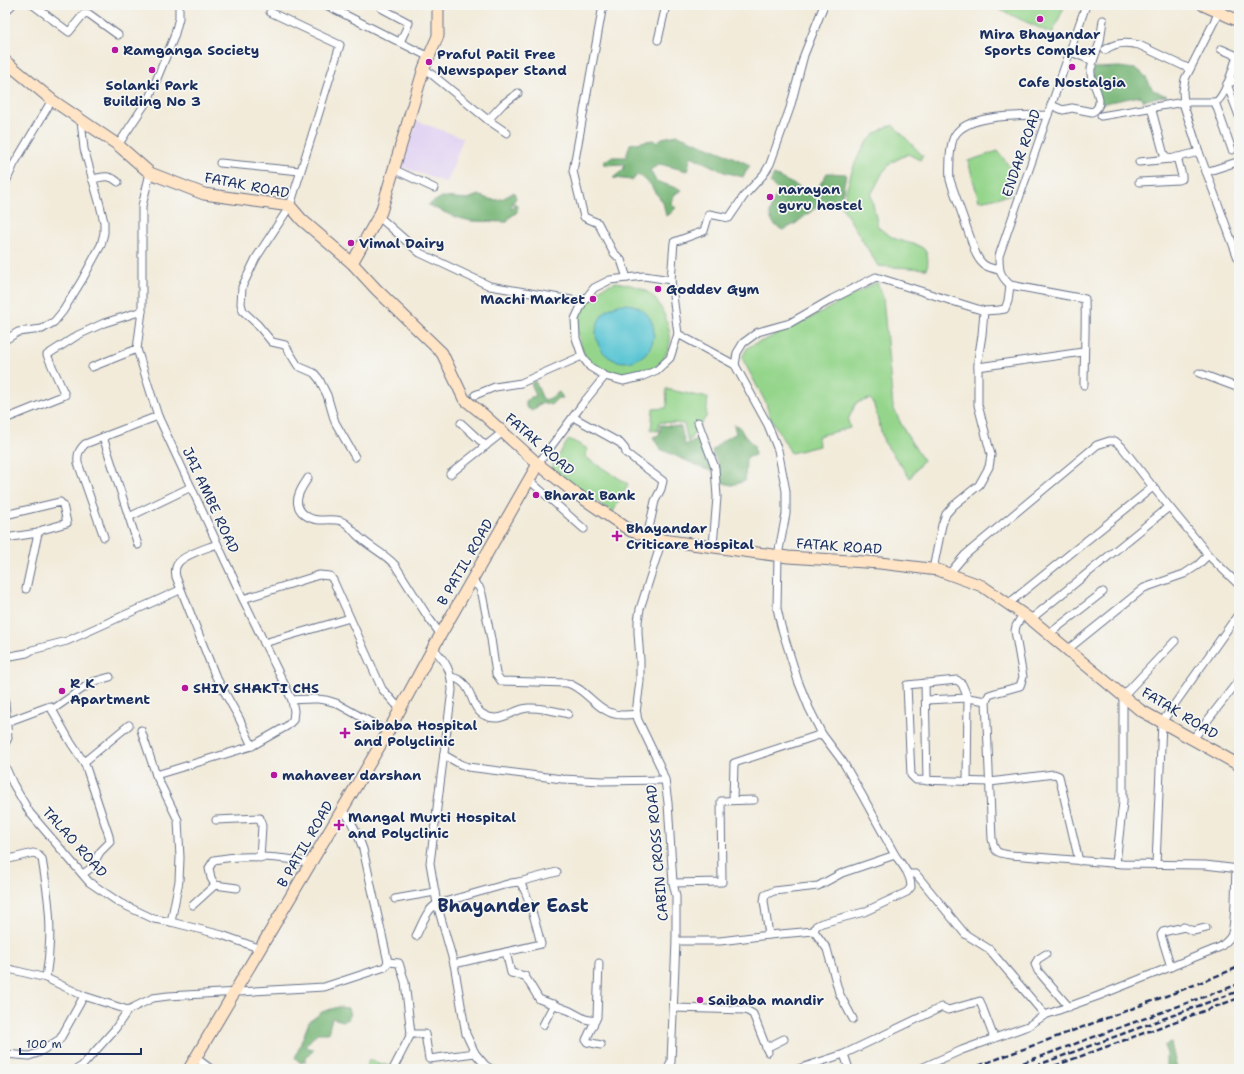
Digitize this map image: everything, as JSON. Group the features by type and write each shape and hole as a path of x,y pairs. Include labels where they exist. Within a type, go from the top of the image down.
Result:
{"main road":[{"path":"352,263 378,216 394,169 424,68 438,36 438,5"},
{"path":"1203,5 1239,21"},
{"name":"FATAK ROAD","path":"5,61 52,100 118,145 150,173 204,194 290,206 302,220 352,263 376,289 442,353 464,399 538,464 575,493 631,531 647,537 662,540 778,555 880,563 933,570 950,574 982,586 1027,616 1140,710 1239,765"},
{"name":"B PATIL ROAD","path":"189,1069 401,710 433,648 538,464"}],"street":[{"path":"5,12 12,5"},
{"path":"33,5 69,32 85,13 89,14 118,35"},
{"path":"118,145 148,98 174,37 179,18 179,5"},
{"path":"326,5 429,57"},
{"path":"603,5 573,171 584,217 598,223 613,252 621,260 627,278"},
{"path":"658,40 666,5"},
{"path":"671,280 644,276 610,280 594,288 583,302 575,319 576,338 582,356 590,367 606,376 623,381 641,377 657,370 670,358 678,334 671,280 674,242 704,231 709,214 729,218 744,196 764,174 770,164 790,108 804,56 824,5"},
{"name":"ENDAR ROAD","path":"999,270 1000,256 1086,5"},
{"path":"381,8 409,23 400,42"},
{"path":"270,12 340,45 290,206 256,258 245,278 242,287 241,304 243,311 257,324 272,342 285,345 298,366 314,373 319,379 327,396 335,422 355,457"},
{"path":"1219,12 1190,69 1183,91 1184,102 1199,152 1239,261"},
{"path":"1051,105 1063,110 1072,108 1092,112 1097,110 1100,102 1091,74 1091,68 1100,42 1104,20"},
{"path":"1105,50 1117,44 1131,43 1139,45 1190,69"},
{"path":"1101,116 1184,102 1215,102 1220,100 1236,59 1235,55 1221,49"},
{"path":"1069,51 1093,61"},
{"path":"424,68 488,120 507,133"},
{"path":"1227,84 1239,79"},
{"path":"1227,84 1239,116"},
{"path":"488,120 503,104 518,93"},
{"path":"5,184 14,164 52,100"},
{"path":"1215,102 1232,150"},
{"path":"1140,182 1182,179 1174,158 1164,155 1151,107"},
{"path":"1048,115 988,118 968,124 955,135 952,143 949,172 950,180 980,263 987,267 999,270 1003,278 1010,285 1086,300 1084,386"},
{"path":"5,340 18,332 42,329 54,322 63,311 82,280 101,245 104,233 104,222 102,210 84,150 81,120"},
{"path":"1139,162 1174,158 1199,152"},
{"path":"1206,172 1237,162 1239,163"},
{"path":"220,163 300,171"},
{"path":"394,169 434,188"},
{"name":"JAI AMBE ROAD","path":"150,173 142,206 142,311 137,349 158,416 217,544 292,700"},
{"path":"92,179 106,176 112,177 118,182"},
{"path":"378,216 420,252 490,286 583,302"},
{"path":"734,365 737,353 743,343 758,332 790,323 832,299 876,277 984,311 1005,309 1008,302 1010,285"},
{"path":"5,419 65,396 47,355 78,335 104,323 142,311"},
{"path":"933,570 946,514 953,506 980,485 989,467 991,455 978,405 978,367 984,311"},
{"path":"678,334 734,365 768,425 778,450 786,491 786,514 778,555 777,608 798,682 822,734 842,762 862,795 895,855 909,874 911,881 912,887 907,892 864,912 822,923 816,926 814,931"},
{"path":"92,367 137,349"},
{"path":"978,367 1084,352"},
{"path":"475,395 495,387 521,383 582,356"},
{"path":"1199,373 1239,388"},
{"path":"538,464 606,376"},
{"path":"104,537 78,462 77,456 79,450 85,444 158,416"},
{"path":"573,417 620,443 625,449 626,453 663,481 655,501 647,537"},
{"path":"698,422 715,468 716,497 713,546"},
{"path":"461,423 486,446"},
{"path":"450,474 503,432"},
{"path":"103,437 138,545"},
{"path":"950,574 965,555 1097,445 1104,442 1115,441 1122,447 1208,555 1239,584"},
{"path":"308,478 298,495 299,509 303,515 310,519 341,521 350,526 357,535 376,551 388,558 395,565 441,635"},
{"path":"530,480 584,529"},
{"path":"129,517 191,487"},
{"path":"1008,604 1153,487"},
{"path":"5,516 60,502 63,504 67,523 42,530 38,533 5,538"},
{"path":"919,1069 962,1050 1028,1026 1045,1015 1220,947 1227,942 1236,925 1237,869 1204,865 1079,861 998,853 994,849 992,839 986,701 990,695 1020,686 1023,677 1015,631 1016,626 1169,507"},
{"path":"26,589 38,533"},
{"name":"CABIN CROSS ROAD","path":"662,540 640,609 638,621 640,681 637,714 638,720 665,780 668,802 673,883 676,896 674,1008 671,1062 668,1069"},
{"path":"217,544 184,557 178,562 175,569 176,577 215,675 239,718 252,746"},
{"path":"1067,650 1144,588 1184,574 1198,565 1208,555"},
{"path":"243,599 319,575 326,574 330,576 334,580 382,689 401,710"},
{"path":"472,581 479,587 482,594 496,674 501,681 567,683 574,685 609,712 620,715 637,714"},
{"path":"5,657 27,653 32,650 67,641 180,590"},
{"path":"1049,634 1103,592"},
{"path":"1156,864 1162,722 1239,613"},
{"path":"264,643 350,618"},
{"path":"1116,863 1123,802 1123,696 1175,641"},
{"path":"433,648 444,659 448,666 452,690 430,863 437,904 454,964 466,1034 475,1053 485,1065 491,1069"},
{"path":"52,710 92,682 110,677"},
{"path":"451,677 458,678 464,682 477,710 486,716 496,719 526,708 542,709 568,714"},
{"path":"967,782 968,698 962,684 957,680 907,685 911,775 916,780 967,782 990,782 1054,774 1058,776 1079,861"},
{"path":"1193,739 1239,680"},
{"path":"925,683 927,781"},
{"path":"156,775 252,746 287,726 293,720 294,711 292,700 319,698 327,699 388,732"},
{"path":"926,700 968,698 986,701"},
{"path":"5,702 8,738 5,744"},
{"path":"7,722 50,706 71,743 84,762 110,842 100,852 91,868 83,874"},
{"path":"84,762 129,725"},
{"path":"141,730 156,775 178,820 180,858 179,881 171,922"},
{"path":"733,800 734,763 822,734"},
{"path":"444,755 468,767 536,777 602,781 665,780"},
{"name":"TALAO ROAD","path":"5,766 13,784 30,813 89,882 120,903 154,919 222,935 261,949"},
{"path":"673,883 722,882 720,801 754,800"},
{"path":"82,1068 115,1029 128,1010 153,998 236,991 324,987 385,967 388,962 359,835 353,822 343,809"},
{"path":"216,820 260,818 262,823 260,858"},
{"path":"5,860 33,853 37,854 42,859 48,899 50,927 50,949 46,978"},
{"path":"769,935 764,901 765,895 768,893 818,886 842,873 895,855"},
{"path":"215,885 211,878 209,868 214,860 229,857 294,859 312,862"},
{"path":"416,936 428,912 437,904 511,883 557,872"},
{"path":"909,874 916,874 965,934 989,949 1045,1015"},
{"path":"454,964 541,944 534,916 524,888 519,882"},
{"path":"215,885 237,888"},
{"path":"193,905 215,885"},
{"path":"395,900 435,892"},
{"path":"1171,967 1161,934 1163,932 1184,927 1193,931 1206,928"},
{"path":"676,941 720,941 814,931"},
{"path":"814,931 827,949 839,992 853,1019"},
{"path":"506,952 511,973 525,976 539,999 554,1004 585,1019 595,1021"},
{"path":"1046,954 1038,959 1035,964 1038,971 1069,1006"},
{"path":"388,962 399,963 405,982 411,1034 394,1069"},
{"path":"599,963 597,1016 586,1040 587,1042 601,1045"},
{"path":"5,968 46,978 84,996 128,1010"},
{"path":"5,1054 29,1056 38,1053 60,1039 84,996"},
{"path":"798,1069 844,1054 942,1007 948,1010 980,1001 994,1038"},
{"path":"543,1025 554,1004"},
{"path":"674,1008 750,1011 753,1014 767,1050 784,1040"},
{"path":"411,1034 425,1034 429,1059 475,1053"},
{"path":"844,1054 849,1069"},
{"path":"196,1058 211,1069"}],"shaded area":[{"path":"417,121 463,138 447,183 402,167"}],"green space":[{"name":"Mira Bhayandar Sports Complex","path":"990,5 1065,5 1052,34"},
{"path":"1119,67 1135,69 1141,72 1153,90 1167,96 1143,101 1140,96 1095,105 1093,68"},
{"path":"893,125 923,156 920,160 908,154 892,162 883,172 871,195 878,227 894,238 914,244 924,249 928,260 927,269 878,266 842,207 848,183 857,158 871,138 881,130"},
{"path":"678,135 750,165 743,177 724,172 691,156 687,171 660,164 650,170 656,181 682,190 675,194 671,203 676,208 666,216 663,202 651,185 641,176 637,175 633,180 613,178 623,170 625,164 604,165 605,161 611,157 626,157 630,144 653,140 657,143 662,138"},
{"path":"998,151 1014,173 1009,195 979,201 968,161"},
{"path":"827,173 846,174 841,201 826,203 814,209 795,224 783,230 773,222 770,213 773,202 779,191 770,183 774,175 814,194"},
{"path":"514,192 516,198 511,206 511,210 515,203 517,205 517,212 509,218 507,222 471,221 455,217 428,205 442,197 468,199 478,195 497,200"},
{"path":"616,282 635,286 649,293 659,304 663,312 670,335 668,350 660,363 644,374 624,378 607,375 593,365 583,350 578,334 579,317 587,301 604,287"},
{"path":"877,282 883,297 893,407 905,432 923,460 910,478 884,442 873,402 870,399 856,403 848,420 850,428 818,436 819,446 791,453 769,415 766,403 742,358 747,348 754,344 816,315"},
{"path":"535,381 543,399 549,398 559,392 563,398 558,398 551,405 545,403 537,405 537,407 532,411 526,407 526,401 531,397 536,396 531,383"},
{"path":"666,389 708,398 706,417 688,442 684,424 660,422 658,431 651,430 653,409 666,408 667,406"},
{"path":"661,425 681,427 685,445 698,438 698,432 713,471 705,469 660,449 653,437 659,435"},
{"path":"734,425 739,426 744,435 754,446 755,455 746,458 745,481 732,485 723,483 720,478 718,464 712,451 717,445 736,434"},
{"path":"569,439 588,449 585,457 628,484 613,512 550,468"},
{"path":"338,1007 348,1008 350,1015 348,1019 343,1021 332,1018 328,1033 317,1033 307,1044 306,1047 313,1049 312,1052 306,1057 306,1061 301,1063 295,1058 309,1022 322,1012"},
{"path":"1171,1043 1177,1069 1166,1069 1166,1051 1164,1046"},
{"path":"369,1060 392,1067 391,1069 365,1069"}],"water":[{"path":"625,304 636,306 649,317 652,322 654,333 652,344 641,357 636,360 625,362 614,360 601,349 598,344 596,333 598,322 609,309 614,306"}],"railway":[{"path":"970,1069 1174,993 1239,967"},
{"path":"1006,1069 1239,984"},
{"path":"1027,1069 1239,991"},
{"path":"1046,1069 1239,998"}],"place":[{"name":"Mira Bhayandar Sports Complex","path":"1040,19"},
{"name":"Ramganga Society","path":"115,50"},
{"name":"Praful Patil Free Newspaper Stand","path":"429,62"},
{"name":"Cafe Nostalgia","path":"1072,67"},
{"name":"Solanki Park Building No 3","path":"152,70"},
{"name":"narayan guru hostel","path":"770,197"},
{"name":"Vimal Dairy","path":"351,243"},
{"name":"Goddev Gym","path":"658,289"},
{"name":"Machi Market","path":"593,299"},
{"name":"Bharat Bank","path":"536,495"},
{"name":"Bhayandar Criticare Hospital","path":"617,536"},
{"name":"SHIV SHAKTI CHS","path":"185,688"},
{"name":"R K Apartment","path":"62,691"},
{"name":"Saibaba Hospital and Polyclinic","path":"345,733"},
{"name":"mahaveer darshan","path":"274,775"},
{"name":"Mangal Murti Hospital and Polyclinic","path":"339,825"},
{"name":"Saibaba mandir","path":"700,1000"}],"district":[{"name":"Bhayander East","path":"513,906"}]}
